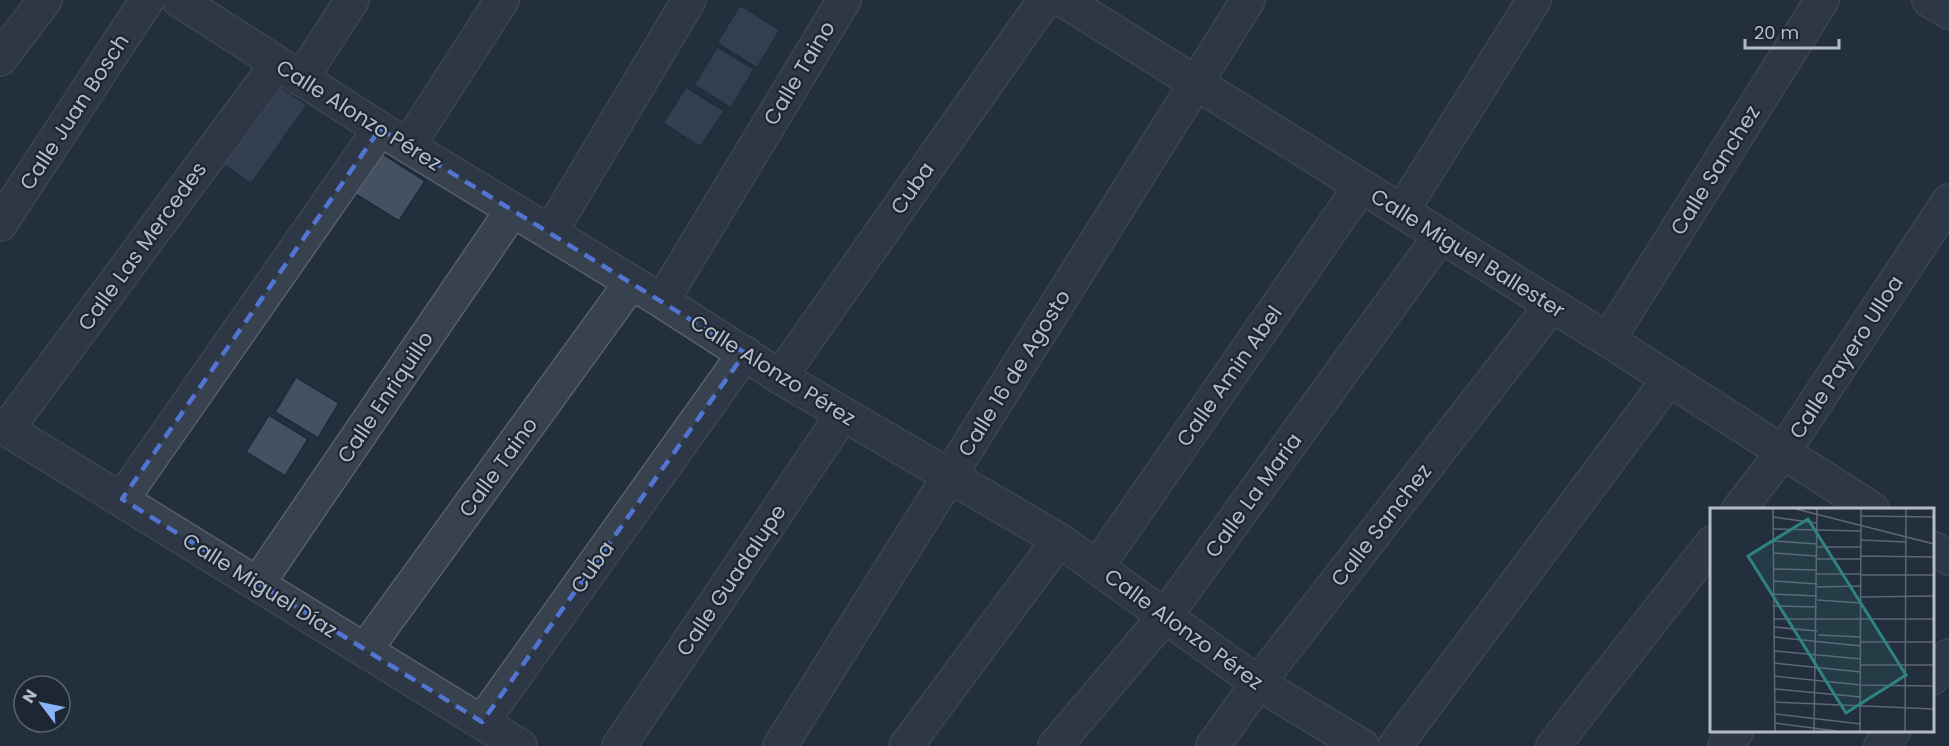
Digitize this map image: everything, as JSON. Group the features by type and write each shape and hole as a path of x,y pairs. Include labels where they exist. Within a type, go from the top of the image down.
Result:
{"street":[{"path":"0,59 45,0"},
{"name":"Calle Juan Bosch","path":"0,225 147,0"},
{"name":"Calle Alonzo Pérez","path":"179,0 380,129 662,301 780,377 1059,540 1258,683 1362,746"},
{"name":"Calle Las Mercedes","path":"3,427 289,71 352,0"},
{"path":"408,146 502,0"},
{"path":"550,233 689,0"},
{"name":"Calle Taino","path":"662,301 844,0"},
{"name":"Cuba","path":"780,377 1044,0"},
{"name":"Calle Miguel Ballester","path":"1062,0 1608,340 1870,508"},
{"name":"Calle 16 de Agosto","path":"780,746 1248,0"},
{"path":"1401,211 1534,0"},
{"name":"Calle Sanchez","path":"1608,340 1822,0"},
{"path":"1929,0 1949,12"},
{"path":"122,500 380,129"},
{"name":"Calle Amin Abel","path":"1097,567 1361,186"},
{"name":"Calle Payero Ulloa","path":"1740,508 1783,452 1949,201"},
{"name":"Calle Enriquillo","path":"258,583 512,211"},
{"name":"Calle La Maria","path":"1054,746 1166,615 1441,236"},
{"name":"Calle Taino","path":"365,650 631,283"},
{"name":"Calle Sanchez","path":"1213,746 1258,683 1552,305"},
{"name":"Cuba","path":"482,722 745,353"},
{"path":"1395,746 1669,379"},
{"name":"Calle Guadalupe","path":"619,746 843,414"},
{"name":"Calle Miguel Díaz","path":"3,427 520,746"},
{"path":"906,746 1059,540"},
{"path":"1553,746 1710,546"},
{"path":"1934,549 1949,558"},
{"path":"1934,675 1949,656"},
{"path":"1725,746 1736,731"},
{"path":"1881,746 1892,731"}],"highlighted area":[{"path":"380,129 745,353 482,722 122,499"}],"building":[{"path":"740,5 780,30 757,68 717,43"},
{"path":"717,47 754,69 731,108 694,85"},
{"path":"275,83 307,105 251,184 219,161"},
{"path":"686,87 724,111 700,147 663,123"},
{"path":"378,151 425,181 399,221 352,192"},
{"path":"296,377 339,403 318,438 275,412"},
{"path":"269,415 308,439 285,476 246,452"}]}
